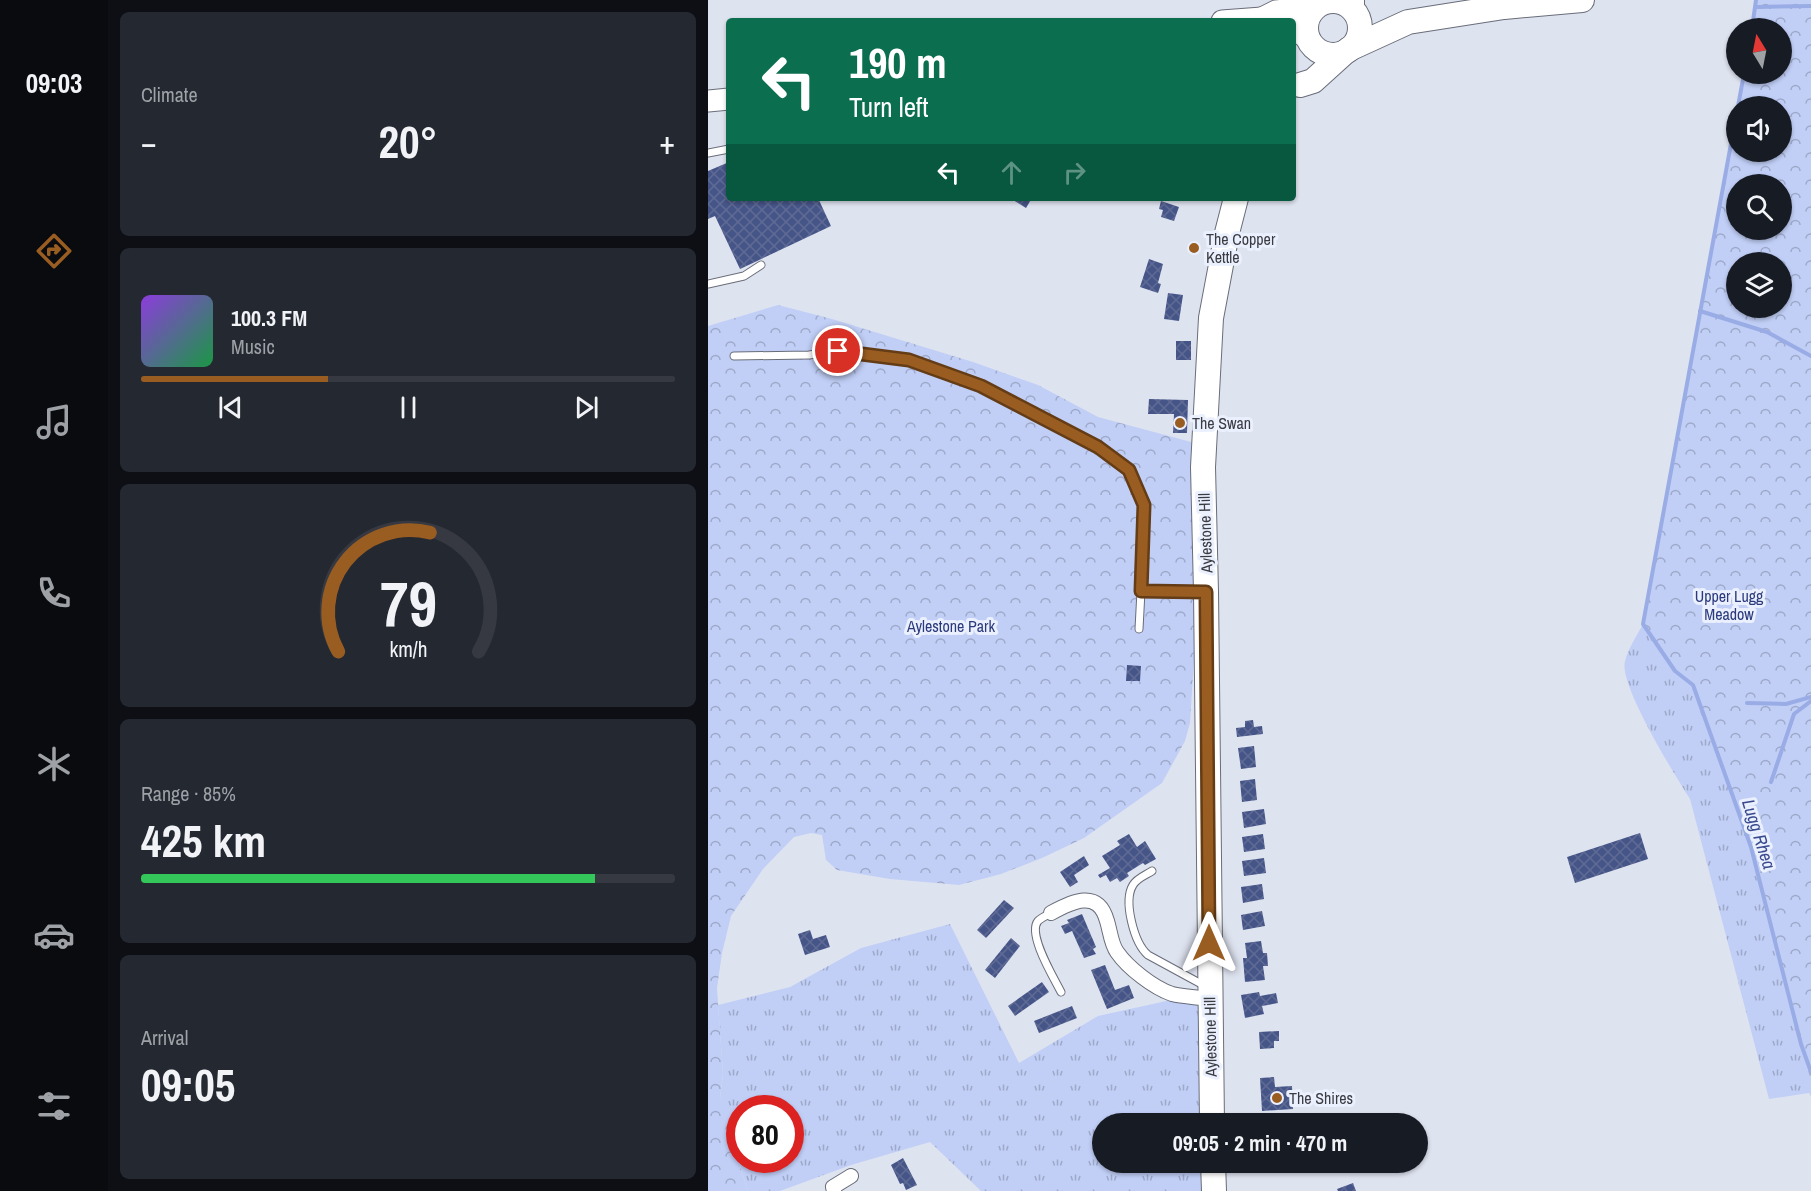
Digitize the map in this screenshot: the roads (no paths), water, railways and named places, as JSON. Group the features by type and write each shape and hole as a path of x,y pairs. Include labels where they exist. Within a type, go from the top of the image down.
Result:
{"highway":[{"path":"1304,37 1323,53 1337,54 1408,22 1504,7 1582,0"},
{"path":"1297,89 1308,17 1323,3 1332,1 1341,3 1355,10 1408,22"},
{"path":"1297,89 1313,81 1347,51 1358,37 1359,23 1355,10"},
{"name":"Aylestone Hill","path":"1212,1113 1203,467 1211,318 1235,201"},
{"path":"1213,1173 1214,1191"}],"main road":[{"path":"1269,18 1276,11 1323,3"},
{"path":"708,101 726,99"}],"street":[{"path":"1051,913 1072,901 1085,899 1098,905 1107,918 1116,951 1144,979 1172,994 1209,994"},
{"path":"834,1191 833,1187 851,1176"}],"lane":[{"path":"708,153 726,150"},
{"path":"708,284 744,276 761,265"},
{"path":"734,356 809,355 838,351 909,360 981,386 1098,447 1129,470 1144,505 1139,629"},
{"path":"1141,591 1206,592"},
{"path":"1152,872 1136,881 1131,887 1129,896 1137,941 1148,955 1209,994"},
{"path":"1051,913 1038,921 1035,928 1036,942 1061,992"}],"waterway":[{"path":"1753,18 1756,0"},
{"path":"1756,7 1811,6"},
{"path":"1740,96 1742,84"},
{"name":"Lugg Rhea","path":"1728,162 1643,624 1675,671 1693,685 1751,847 1801,1044 1811,1072"},
{"path":"1700,311 1767,332 1811,356"},
{"path":"1747,703 1786,704 1811,697"},
{"path":"1771,782 1794,714 1811,701"}],"place":[{"name":"The Copper Kettle","path":"1194,248"},
{"name":"The Swan","path":"1180,423"},
{"name":"The Shires","path":"1277,1098"}],"park label":[{"name":"Upper Lugg Meadow","path":"1729,605"},
{"name":"Aylestone Park","path":"951,626"}]}
